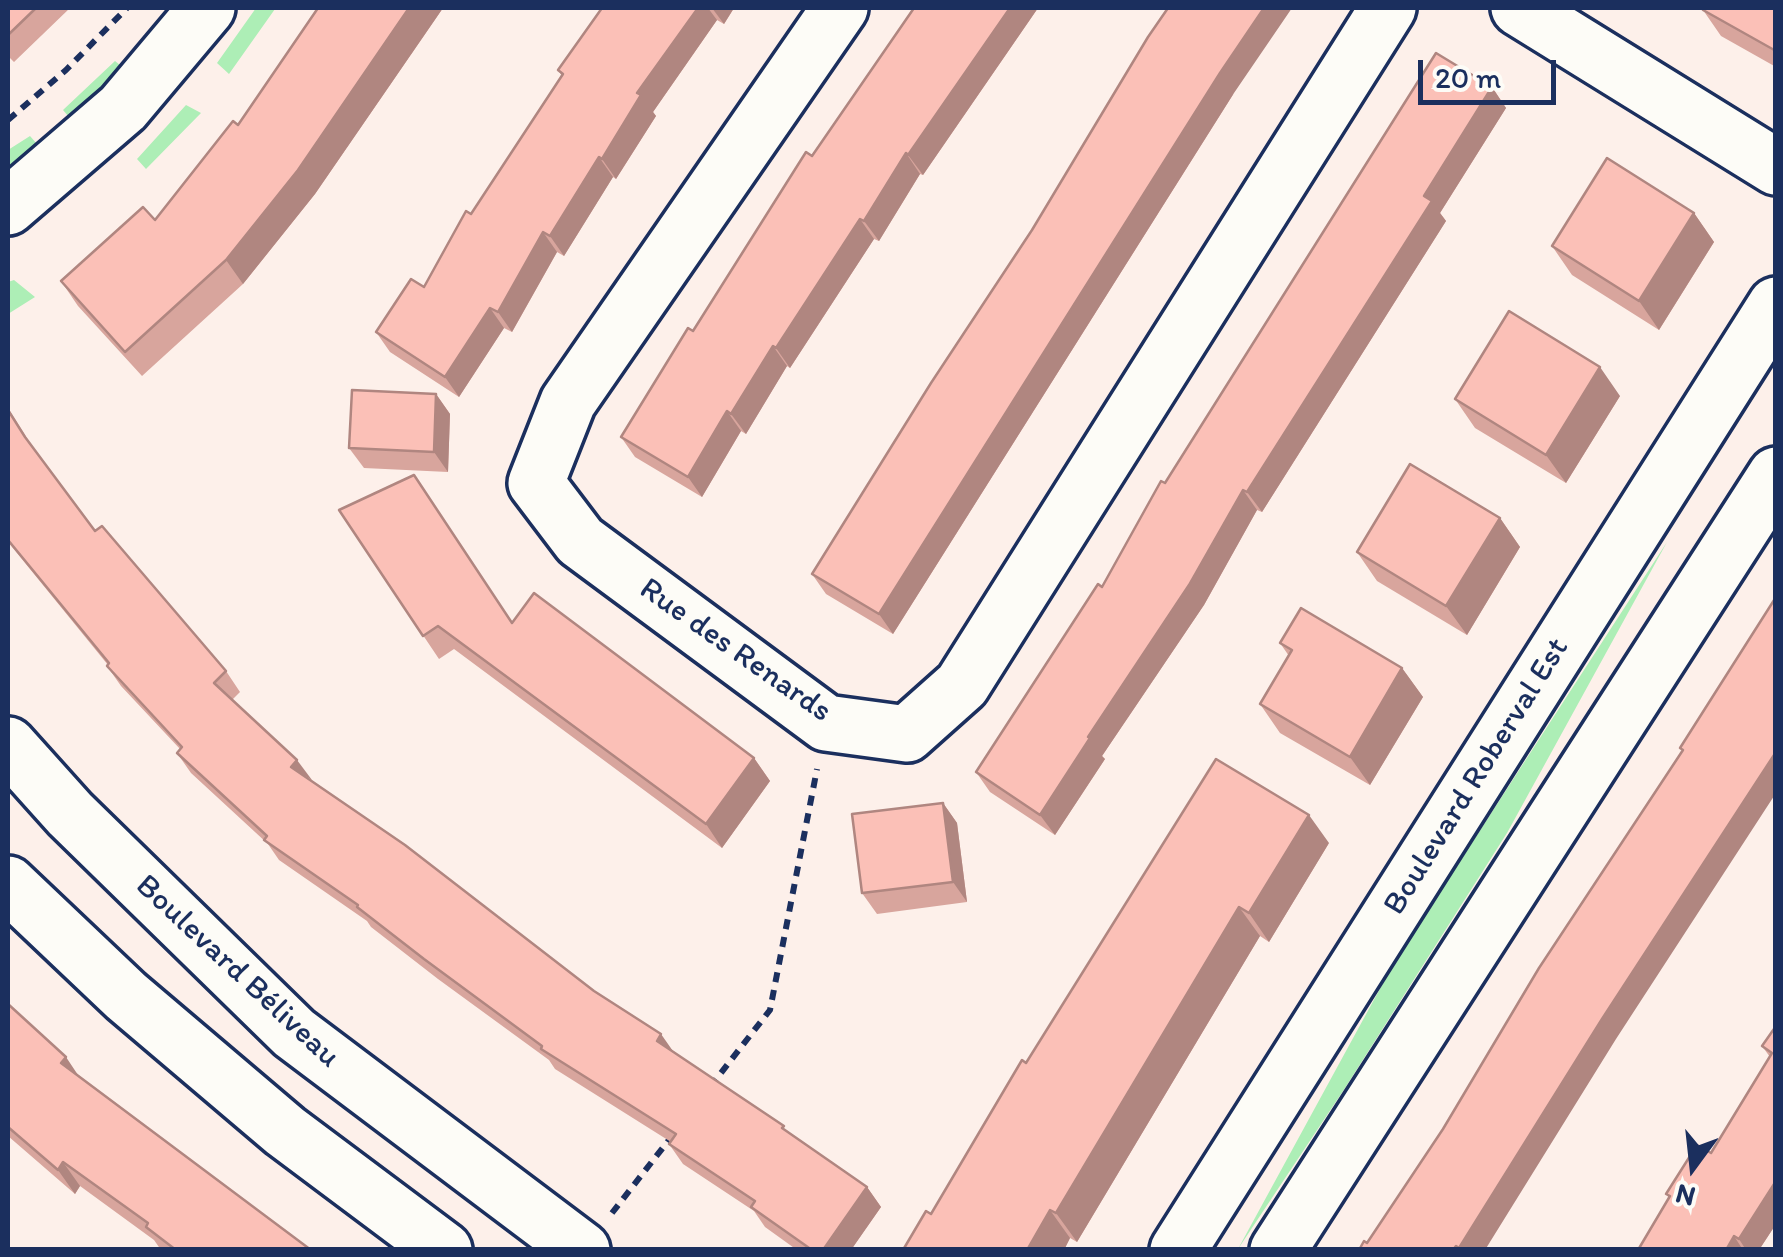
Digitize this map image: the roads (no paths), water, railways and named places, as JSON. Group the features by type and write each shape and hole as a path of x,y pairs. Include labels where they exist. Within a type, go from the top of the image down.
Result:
{"street":[{"path":"8,206 123,108 207,8"},
{"name":"Rue des Renards","path":"840,8 568,402 536,483 580,541 826,723 907,734 962,685 1388,8"},
{"path":"1518,8 1776,167"},
{"name":"Boulevard Roberval Est","path":"1178,1250 1776,305"},
{"path":"1278,1250 1776,474"},
{"name":"Boulevard Béliveau","path":"8,745 70,814 294,1033 594,1234"},
{"path":"8,884 126,996 285,1131 444,1250"}]}
